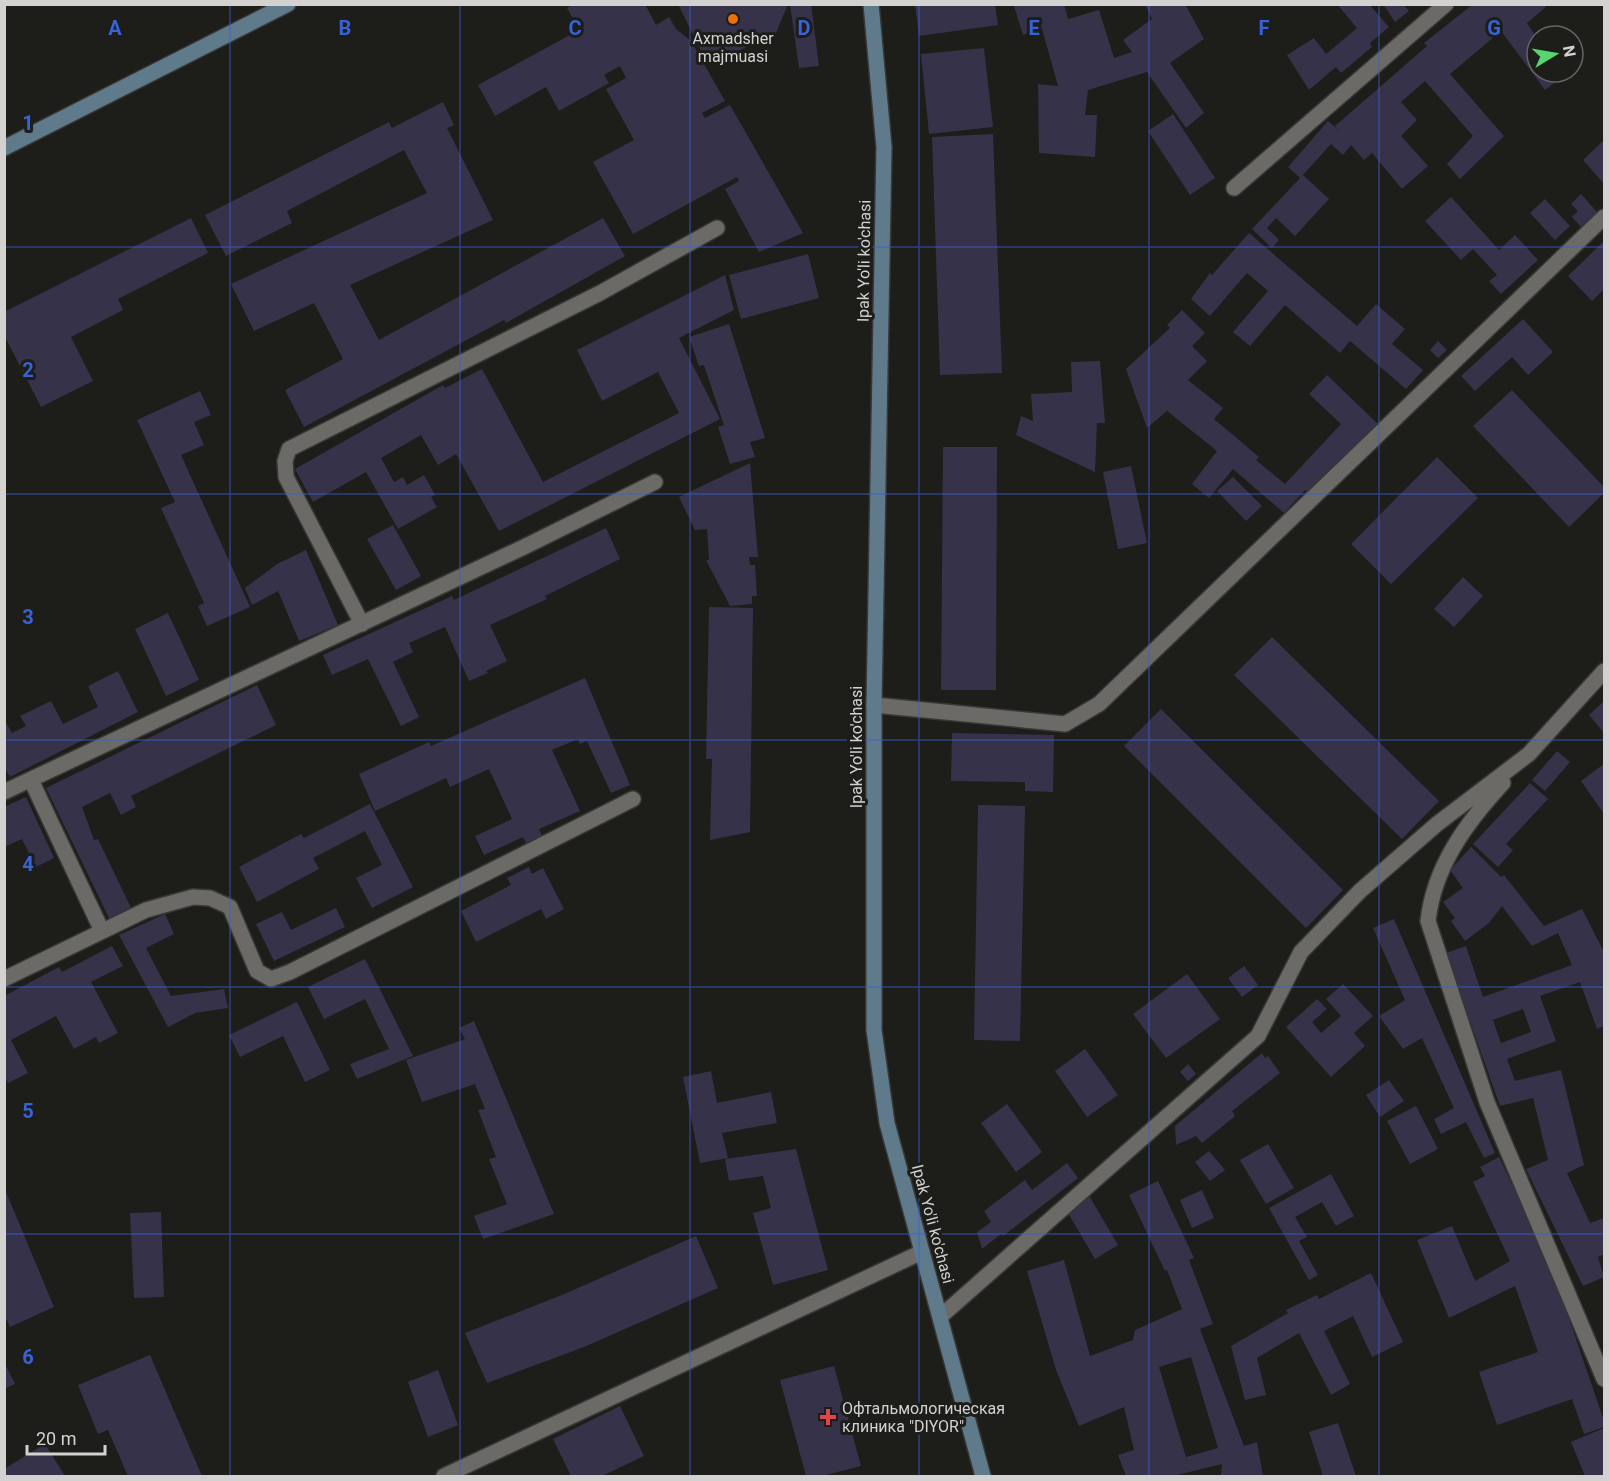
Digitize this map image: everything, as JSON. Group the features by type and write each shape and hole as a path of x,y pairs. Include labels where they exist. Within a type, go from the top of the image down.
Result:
{"main road":[{"path":"4,148 288,4"},
{"name":"Ipak Yo'li ko'chasi","path":"871,4 884,147 874,705 874,1030 887,1123 983,1476"}],"street":[{"path":"1234,188 1446,4"},
{"path":"874,705 1065,724 1099,704 1605,217"},
{"path":"362,624 286,477 285,461 288,449 600,293 717,228"},
{"path":"4,792 362,624 655,482"},
{"path":"1605,671 1476,813 1442,867 1430,899 1428,921 1487,1102 1605,1379"},
{"path":"940,1317 1258,1036 1301,952 1360,891 1437,824 1529,754"},
{"path":"31,780 102,931"},
{"path":"4,979 146,909 193,897 210,898 230,907 257,971 271,978 290,972 633,799"},
{"path":"444,1476 922,1252"}],"building":[{"path":"574,4 645,4 656,25 669,17 676,29 691,41 725,101 702,113 705,118 730,105 803,233 759,252 725,189 739,181 737,177 633,234 593,162 634,140 606,89 626,78 620,66 604,75 609,83 559,111 546,87 495,116 478,85 579,30 567,8"},
{"name":"Axmadsher majmuasi","path":"678,4 788,4 776,33 719,60 701,51"},
{"path":"790,4 811,4 819,66 799,68"},
{"path":"1064,4 1068,19 1099,10 1114,58 1132,52 1123,40 1152,19 1145,4 1185,4 1204,39 1170,63 1204,113 1186,128 1147,72 1088,90 1085,115 1097,115 1095,157 1039,153 1038,84 1058,86 1042,29 1023,35 1014,6"},
{"path":"1337,4 1369,4 1389,27 1370,43 1372,47 1341,73 1336,67 1309,90 1287,55 1314,38 1326,54 1357,28"},
{"path":"1383,4 1403,4 1409,11 1395,22"},
{"path":"915,5 995,5 998,25 919,36"},
{"path":"1472,5 1548,5 1525,24 1525,63 1501,31 1450,74 1504,136 1460,179 1447,164 1473,136 1425,81 1401,102 1417,120 1401,136 1428,166 1402,189 1372,153 1364,160 1351,145 1343,155 1331,144 1303,175 1329,199 1295,236 1276,218 1267,228 1279,240 1272,248 1252,229 1300,178 1288,167 1328,121 1340,131 1335,126 1427,46 1424,43"},
{"path":"984,48 993,127 929,134 921,54"},
{"path":"1541,84 1553,84 1545,90"},
{"path":"443,102 454,125 447,128 493,220 350,285 379,340 603,218 625,256 506,323 504,320 304,427 285,390 343,359 314,303 254,331 231,284 427,193 404,150 287,211 292,223 226,256 205,215 389,122 392,128"},
{"path":"1173,114 1215,178 1190,195 1148,131"},
{"path":"993,134 1002,373 940,375 932,137"},
{"path":"1604,140 1604,184 1583,160"},
{"path":"1581,194 1597,212 1581,227 1572,217 1578,211 1571,204"},
{"path":"1451,197 1499,250 1515,235 1538,260 1501,294 1489,281 1497,275 1473,249 1461,260 1425,221"},
{"path":"1545,199 1570,226 1555,240 1530,213"},
{"path":"191,218 208,253 118,299 123,310 71,337 93,381 41,407 4,335 4,312"},
{"path":"1249,233 1357,326 1376,304 1405,329 1392,344 1423,370 1406,389 1350,341 1340,353 1285,305 1250,346 1233,332 1268,291 1247,273 1210,316 1191,299 1210,273 1212,275"},
{"path":"1604,241 1604,289 1592,301 1568,276"},
{"path":"808,254 819,298 741,319 729,275"},
{"path":"725,275 734,310 679,338 720,419 499,531 456,454 438,465 421,435 381,458 394,482 403,477 407,485 424,475 435,495 431,497 437,507 398,529 366,472 313,502 295,469 443,385 445,388 482,369 543,482 679,413 658,372 602,401 577,350"},
{"path":"1182,310 1205,333 1192,346 1207,361 1188,380 1223,408 1214,419 1259,457 1256,460 1285,484 1341,424 1309,394 1327,375 1379,425 1312,497 1305,490 1284,513 1233,469 1209,498 1192,484 1217,451 1167,411 1147,428 1126,369 1170,328 1167,325"},
{"path":"1523,319 1553,352 1528,375 1512,357 1475,391 1461,376"},
{"path":"729,324 765,438 750,442 755,457 730,464 718,427 724,425 704,365 699,366 689,337"},
{"path":"1438,341 1447,350 1438,358 1430,350"},
{"path":"1100,361 1105,423 1097,423 1095,472 1016,435 1021,416 1033,421 1031,394 1072,392 1071,362"},
{"path":"1512,390 1604,487 1604,493 1569,527 1473,426"},
{"path":"200,391 211,415 194,422 204,445 181,455 250,607 207,626 198,606 204,603 161,508 175,502 137,420"},
{"path":"943,447 997,447 996,690 941,690"},
{"path":"1437,457 1478,498 1391,584 1351,544"},
{"path":"750,463 758,557 749,557 750,565 755,565 757,596 752,596 752,604 730,606 706,560 709,560 707,529 695,530 679,497"},
{"path":"1131,466 1147,543 1118,549 1103,472"},
{"path":"1233,477 1262,506 1246,521 1217,491"},
{"path":"393,525 421,576 396,590 367,539"},
{"path":"606,528 620,559 545,596 547,599 490,625 507,661 486,671 488,673 469,681 445,627 409,643 413,652 393,662 419,717 401,726 368,659 332,675 323,655 452,596 454,600"},
{"path":"306,550 338,625 299,641 278,591 252,605 245,588 277,564"},
{"path":"1463,577 1483,596 1454,627 1434,609"},
{"path":"709,607 753,608 750,832 710,840 712,759 706,759"},
{"path":"168,613 199,680 166,696 135,629"},
{"path":"1272,637 1439,801 1402,839 1234,675"},
{"path":"118,671 138,712 10,777 4,767 4,719 12,733 26,726 20,716 51,701 63,724 98,707 88,686"},
{"path":"585,678 630,785 611,793 587,741 580,744 578,739 552,750 580,811 539,829 542,836 526,843 523,837 484,855 475,836 512,819 489,769 450,787 446,778 375,811 359,774 429,742 431,746"},
{"path":"257,685 276,725 131,796 136,807 121,815 110,793 82,807 94,840 98,839 132,910 110,920 46,788"},
{"path":"1604,701 1604,733 1589,715"},
{"path":"1161,709 1343,890 1306,928 1124,746"},
{"path":"952,733 1054,735 1053,792 1025,791 1025,782 951,781"},
{"path":"1557,751 1570,762 1545,791 1532,780"},
{"path":"1604,764 1604,814 1581,781"},
{"path":"1530,783 1548,799 1506,844 1513,850 1498,867 1473,844"},
{"path":"26,797 54,858 36,867 22,839 4,847 4,807"},
{"path":"370,804 413,887 372,908 356,878 382,865 365,831 313,858 319,869 257,902 239,867 301,834 304,838"},
{"path":"978,805 1025,806 1020,1041 974,1040"},
{"path":"1471,847 1501,877 1504,875 1544,926 1582,909 1604,952 1604,1026 1597,1029 1580,982 1540,996 1556,1041 1507,1059 1515,1081 1561,1070 1584,1165 1567,1173 1590,1223 1604,1218 1604,1254 1598,1257 1604,1277 1583,1286 1526,1169 1548,1160 1533,1098 1500,1106 1446,953 1466,946 1483,997 1572,965 1558,933 1532,946 1502,906 1489,923 1465,941 1451,921 1455,918 1443,902 1463,888 1450,870","holes":["1523,1009 1531,1032 1501,1043 1493,1020"]},
{"path":"529,867 532,874 543,868 564,909 546,919 541,909 476,942 461,911 511,885 507,878"},
{"path":"336,908 345,927 274,961 256,924 282,912 291,930"},
{"path":"165,914 174,934 146,948 171,996 224,989 228,1008 195,1013 168,1027 119,935"},
{"path":"1394,919 1495,1153 1484,1158 1466,1122 1441,1134 1434,1119 1454,1108 1422,1038 1403,1049 1379,1016 1405,1000 1373,928"},
{"path":"112,946 123,966 91,982 118,1033 99,1043 96,1037 74,1049 56,1016 11,1040 28,1073 8,1083 4,1076 4,996 59,967 62,972"},
{"path":"365,959 413,1056 357,1079 350,1064 389,1049 365,999 324,1019 308,987"},
{"path":"1244,966 1258,985 1242,997 1228,978"},
{"path":"1187,974 1220,1019 1166,1058 1133,1014"},
{"path":"1343,984 1373,1016 1354,1033 1365,1046 1331,1077 1286,1027 1317,999 1327,1009 1312,1022 1321,1033 1341,1016 1326,999"},
{"path":"297,1002 330,1070 305,1082 283,1036 240,1057 229,1035"},
{"path":"474,1021 554,1214 483,1239 474,1216 507,1204 489,1159 496,1157 478,1110 485,1109 475,1084 422,1102 406,1060 465,1039 459,1028"},
{"path":"1085,1049 1118,1095 1087,1117 1055,1071"},
{"path":"1262,1053 1265,1058 1268,1056 1280,1073 1232,1111 1235,1116 1202,1143 1196,1136 1176,1145 1175,1126"},
{"path":"1188,1064 1196,1074 1188,1081 1180,1072"},
{"path":"711,1071 717,1103 771,1092 777,1123 722,1133 728,1158 700,1163 683,1077"},
{"path":"1389,1080 1404,1101 1380,1117 1366,1095"},
{"path":"1007,1104 1042,1152 1016,1172 981,1123"},
{"path":"1416,1106 1438,1149 1410,1164 1387,1121"},
{"path":"1268,1144 1294,1188 1266,1204 1240,1160"},
{"path":"796,1149 828,1270 773,1285 753,1213 771,1208 763,1176 729,1181 725,1159"},
{"path":"1209,1151 1225,1170 1210,1181 1195,1162"},
{"path":"1499,1157 1551,1266 1604,1421 1604,1427 1584,1434 1572,1399 1497,1425 1479,1372 1538,1352 1515,1286 1449,1318 1417,1240 1452,1226 1475,1281 1510,1261 1473,1182 1485,1176 1480,1167"},
{"path":"1067,1163 1078,1178 1003,1236 1001,1234 982,1249 977,1232 991,1222 984,1211 1025,1180 1032,1190"},
{"path":"1331,1174 1354,1216 1336,1226 1322,1202 1295,1217 1307,1237 1299,1241 1318,1275 1309,1280 1269,1208"},
{"path":"1158,1181 1194,1258 1189,1260 1213,1324 1200,1329 1244,1446 1257,1442 1263,1476 1221,1476 1222,1464 1173,1476 1126,1476 1118,1455 1134,1450 1124,1407 1079,1426 1056,1370 1027,1271 1064,1260 1090,1356 1133,1340 1135,1330 1182,1309 1167,1270 1165,1271 1129,1195","holes":["1191,1357 1218,1448 1186,1457 1159,1367"]},
{"path":"4,1187 54,1307 10,1327 4,1314"},
{"path":"1202,1190 1214,1218 1192,1228 1180,1200"},
{"path":"1088,1194 1118,1245 1095,1259 1068,1213"},
{"path":"161,1212 164,1297 134,1298 130,1213"},
{"path":"696,1236 718,1288 584,1347 487,1383 465,1333 562,1295"},
{"path":"1371,1273 1403,1342 1372,1357 1353,1316 1324,1331 1350,1384 1331,1395 1299,1333 1257,1358 1266,1395 1245,1400 1231,1346 1288,1313 1286,1310 1317,1295 1319,1299"},
{"path":"150,1355 202,1476 128,1476 108,1430 98,1434 78,1385"},
{"path":"4,1362 15,1384 4,1389"},
{"path":"834,1366 861,1466 822,1476 806,1476 780,1380"},
{"path":"438,1370 458,1425 428,1437 408,1382"},
{"path":"620,1406 644,1456 602,1476 571,1476 553,1439"},
{"path":"1338,1423 1356,1476 1323,1476 1309,1432"},
{"path":"1604,1428 1604,1476 1585,1476 1571,1442"},
{"path":"45,1444 65,1476 4,1476 4,1469"}],"place":[{"name":"Axmadsher majmuasi","path":"733,19"},
{"name":"Офтальмологическая клиника \"DIYOR\"","path":"828,1417"}]}
